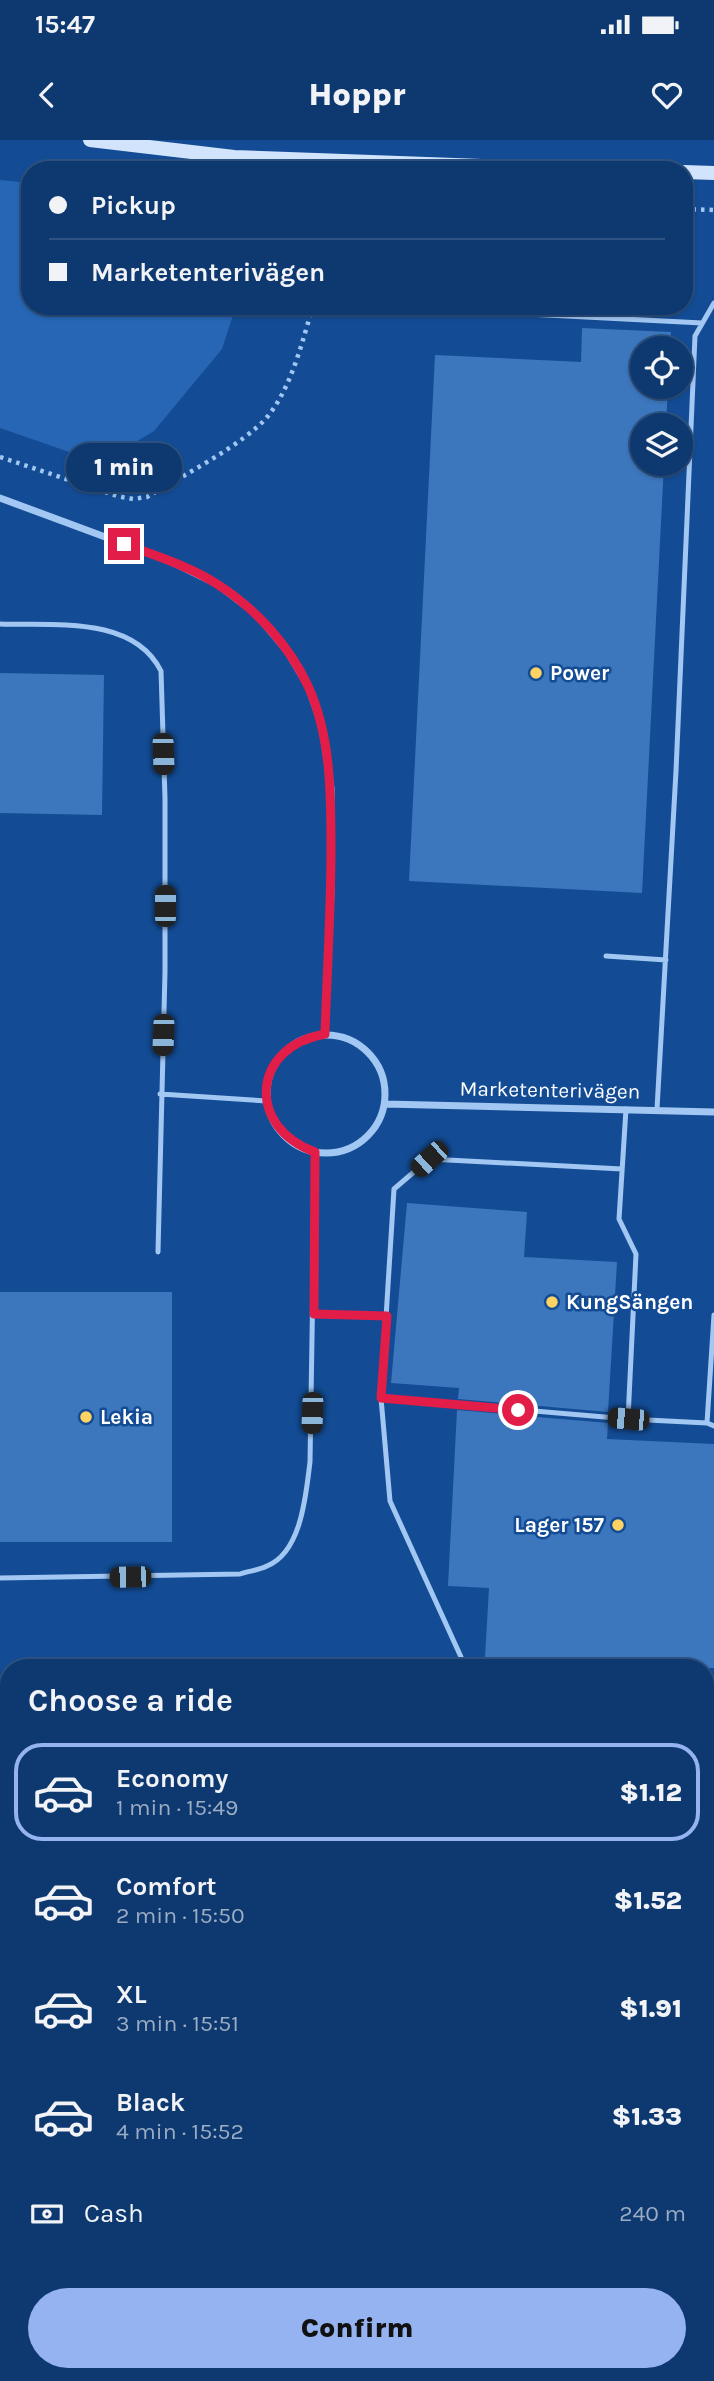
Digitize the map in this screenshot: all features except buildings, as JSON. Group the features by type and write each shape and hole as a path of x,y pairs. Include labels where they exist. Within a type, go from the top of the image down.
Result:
{"main road":[{"path":"90,140 234,157 344,161"},
{"path":"693,172 714,173"}],"street":[{"path":"0,498 170,561 217,584 256,614 287,651 308,686 321,726 331,788 331,892 325,1034"},
{"path":"325,1034 342,1036 358,1043 371,1054 380,1069 385,1086 385,1104 379,1122 368,1137 352,1147 334,1153 315,1152 298,1146 283,1134 272,1119 267,1101 268,1081 275,1063 288,1048 305,1038 325,1034"},
{"name":"Marketenterivägen","path":"385,1104 714,1112"}],"lane":[{"path":"657,1110 695,336 714,303"},
{"path":"548,315 702,323"},
{"path":"0,624 103,629 121,634 154,657 161,671 165,909 158,1252"},
{"path":"606,956 666,960"},
{"path":"160,1094 267,1101"},
{"path":"626,1109 619,1219 636,1254 628,1419"},
{"path":"0,1578 240,1574 270,1566 291,1544 304,1508 310,1461 315,1152"},
{"path":"462,1659 390,1501 381,1398 394,1189 429,1159 622,1169"},
{"path":"314,1314 387,1316"},
{"path":"381,1398 711,1424 714,1315"}],"path":[{"path":"693,209 714,210"},
{"path":"0,457 117,496 133,499 147,497 230,446 268,416 286,385 310,315"}],"shaded area":[{"path":"0,180 21,182 21,315 233,315 222,349 154,431 101,463 0,428"}],"place":[{"name":"Power","path":"536,673"},
{"name":"KungSängen","path":"552,1302"},
{"name":"Lekia","path":"86,1417"},
{"name":"Lager 157","path":"618,1525"}],"route":[{"path":"124,544 170,561 217,584 256,614 287,651 308,686 321,726 331,788 331,892 325,1034 305,1038 288,1048 275,1063 268,1081 267,1101 272,1119 283,1134 298,1146 315,1152 314,1314 387,1316 381,1398 518,1410"}]}
